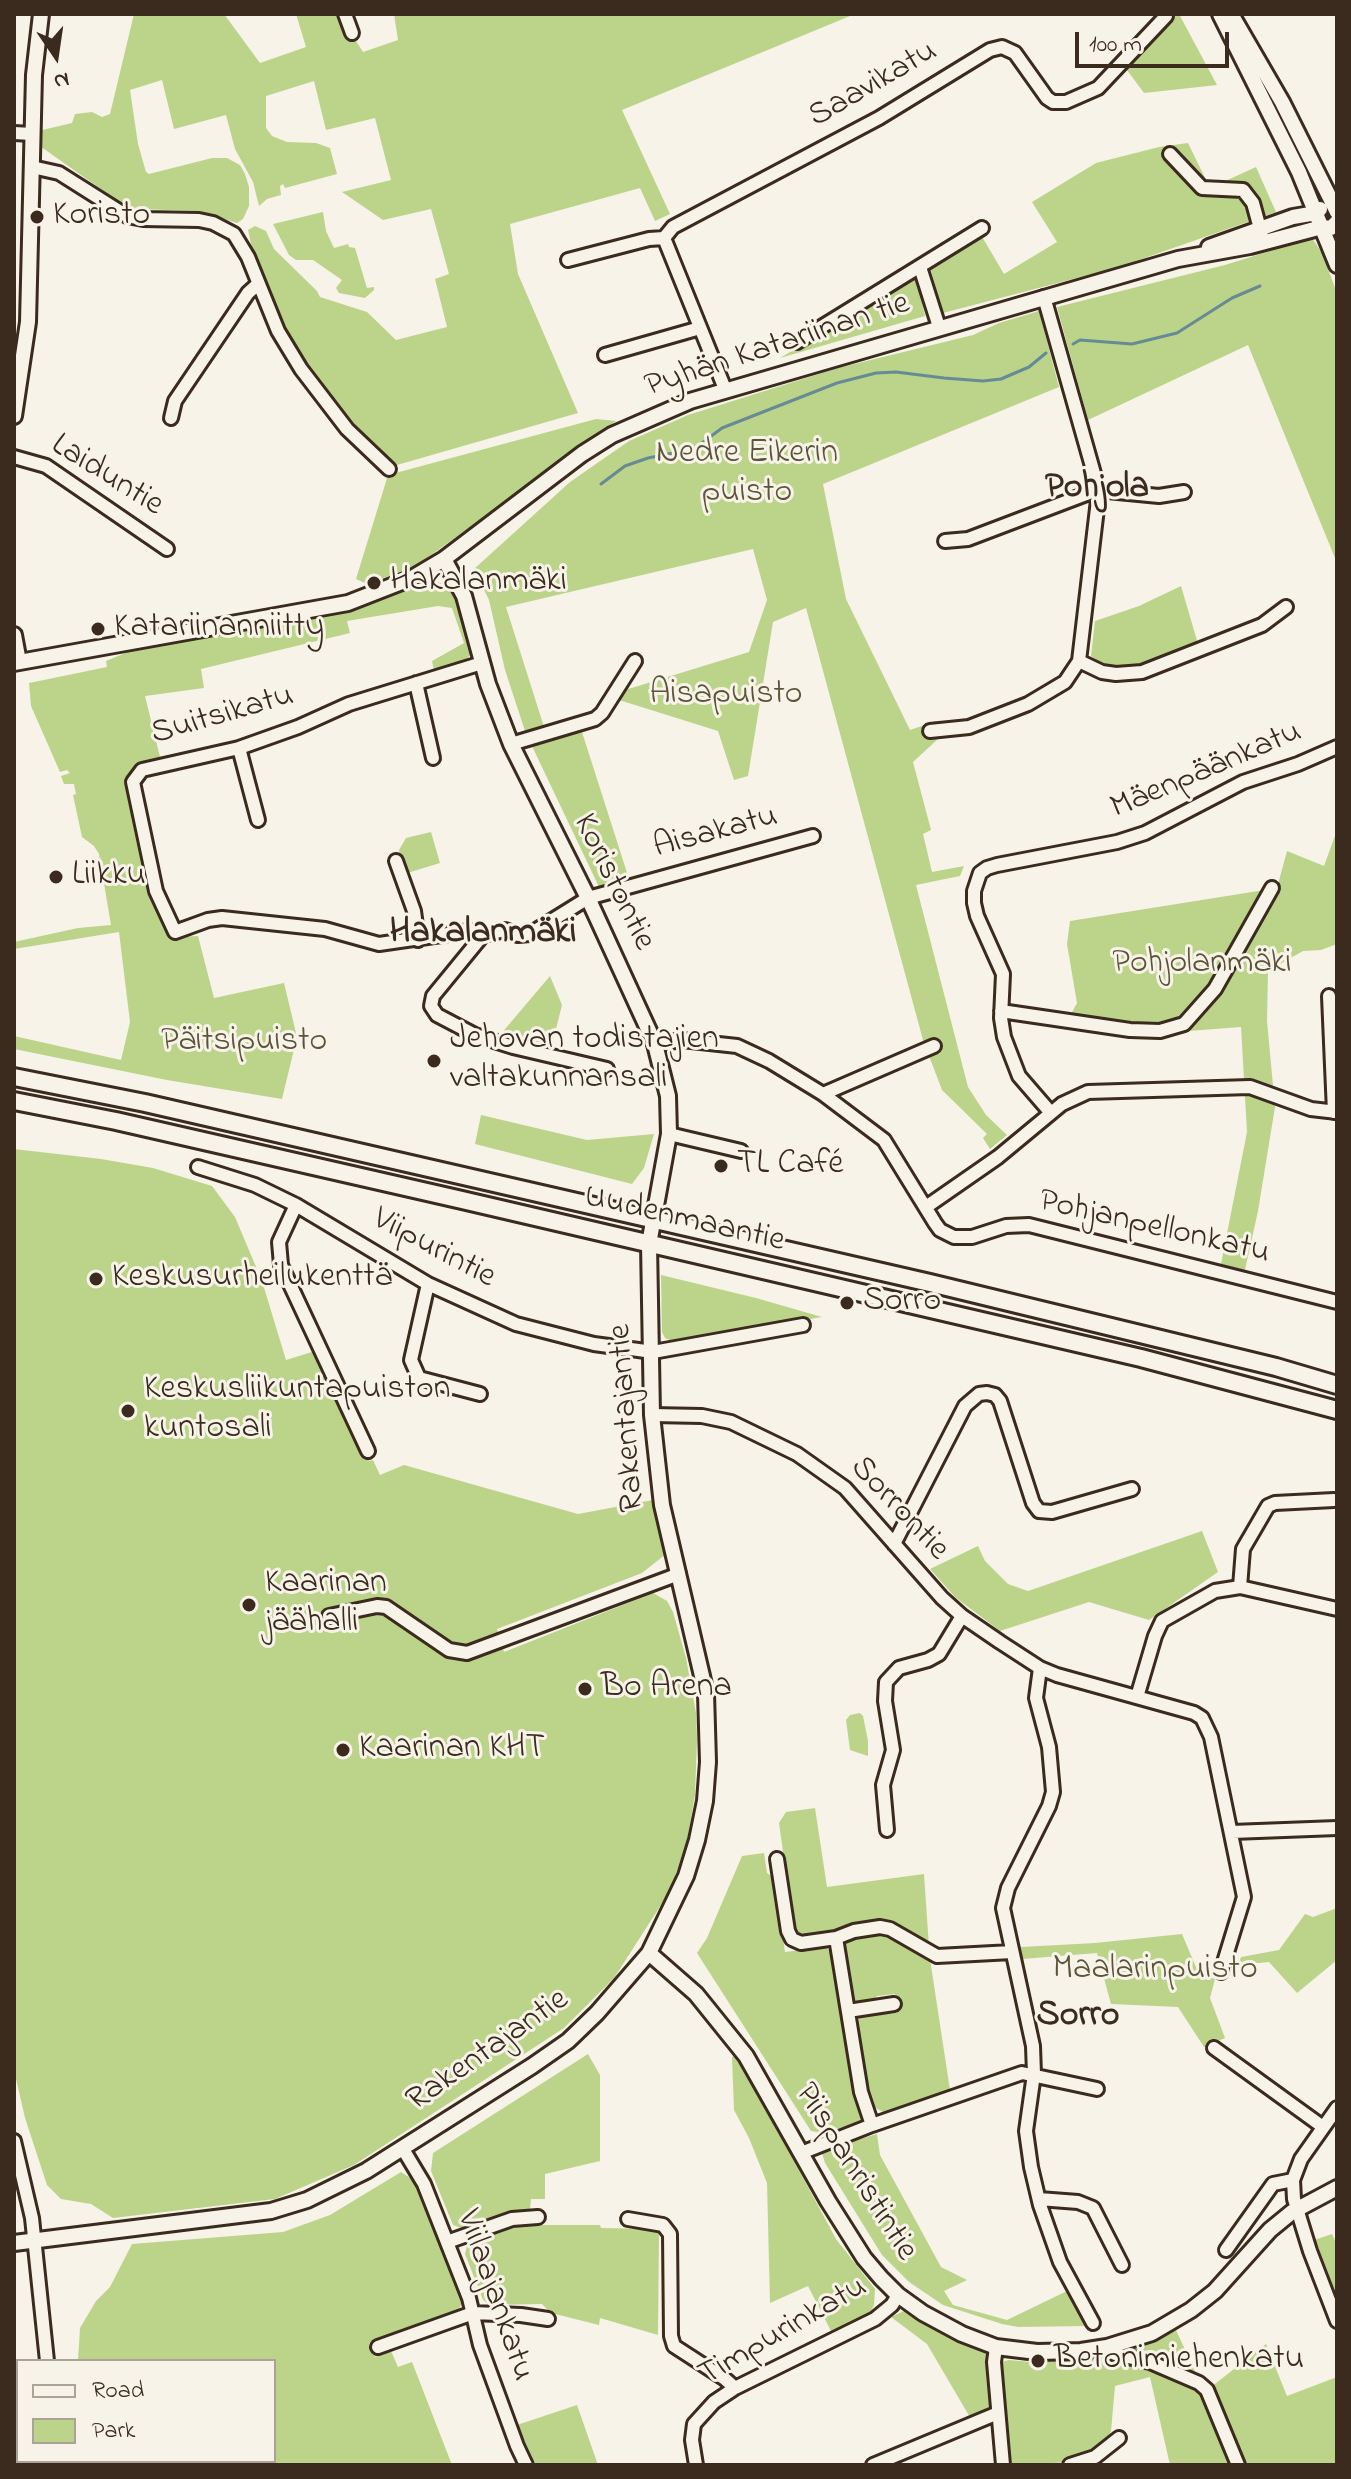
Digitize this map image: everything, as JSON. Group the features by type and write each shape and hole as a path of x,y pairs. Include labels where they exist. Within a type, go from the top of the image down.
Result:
{"main road":[{"name":"Uudenmaantie","path":"14,1077 145,1103 945,1287 1276,1367 1337,1385"},
{"name":"Uudenmaantie","path":"14,1101 116,1121 1141,1358 1337,1410"}],"street":[{"path":"14,416 28,322 35,60 41,14"},
{"path":"345,14 352,33"},
{"path":"1220,14 1269,110 1337,265"},
{"path":"1231,14 1282,102 1336,212"},
{"name":"Saavikatu","path":"664,238 673,227 879,118 990,50 1002,47 1015,53 1047,98 1053,102 1066,102 1098,88 1166,16"},
{"path":"14,133 32,134"},
{"path":"1170,154 1202,188 1243,190 1253,203 1262,235"},
{"path":"32,167 70,178 112,209 127,216 199,220 234,234 242,245 278,331 322,398 347,429 389,469"},
{"name":"Pyhän Katariinan tie","path":"16,663 348,603 412,578 444,559 582,454 612,435 657,414 725,389 1262,235 1293,217 1319,220 1331,228 1336,212 1324,206 1319,220"},
{"path":"797,342 982,228"},
{"path":"568,260 664,238 725,389"},
{"path":"920,267 939,327"},
{"path":"171,418 175,401 248,293 258,284"},
{"path":"930,731 969,727 1028,704 1065,682 1079,661 1098,514 1097,490 1044,297"},
{"path":"605,355 700,328"},
{"name":"Laiduntie","path":"14,457 46,466 167,549"},
{"path":"945,541 968,539 1097,490 1159,496 1184,492"},
{"name":"Koristontie","path":"444,559 464,596 482,663 511,744 588,898 655,1044 668,1096 669,1134 649,1244"},
{"path":"1079,661 1102,672 1142,672 1262,625 1286,607"},
{"path":"14,635 16,663"},
{"path":"511,744 595,719 635,661"},
{"name":"Suitsikatu","path":"175,932 154,882 134,792 135,777 148,768 239,748 298,727 349,704 482,663"},
{"path":"416,683 433,758"},
{"name":"Mäenpäänkatu","path":"1051,1113 1019,1076 1004,1037 1001,1011 1003,974 977,916 974,903 976,882 987,868 1117,842 1145,833 1243,782 1337,747"},
{"path":"239,748 258,820"},
{"name":"Aisakatu","path":"175,932 208,920 232,918 325,929 379,944 469,931 483,935 498,930 524,935 588,898 813,836"},
{"path":"396,861 414,911 418,940"},
{"path":"1001,1011 1130,1030 1160,1031 1184,1024 1215,989 1272,888"},
{"path":"483,935 435,990 431,1001 434,1011 458,1027 493,1041 607,1069"},
{"path":"926,1207 998,1157 1051,1113 1074,1097 1088,1092 1250,1087 1311,1109 1336,1112 1329,996"},
{"name":"Pohjanpellonkatu","path":"655,1044 682,1040 737,1046 769,1061 823,1094 884,1140 940,1230 954,1237 972,1237 1006,1226 1029,1225 1337,1302"},
{"path":"823,1094 934,1046"},
{"path":"669,1134 741,1151"},
{"name":"Viipurintie","path":"198,1167 255,1185 296,1205 428,1284 516,1324 594,1344 653,1352 803,1325"},
{"path":"296,1205 279,1242 281,1265 368,1451"},
{"name":"Rakentajantie","path":"14,2243 279,2209 335,2188 466,2110 568,2041 649,1953 686,1876 705,1801 708,1762 706,1693 662,1505 652,1415 649,1244"},
{"path":"428,1284 411,1360 419,1378 480,1394"},
{"path":"894,1544 965,1406 979,1394 995,1395 1000,1401 1033,1503 1039,1511 1052,1512 1132,1489"},
{"name":"Sorrontie","path":"652,1415 702,1416 731,1422 797,1454 845,1488 930,1586 962,1616 1040,1668 1194,1713 1204,1720 1211,1737 1232,1832"},
{"path":"1240,1587 1243,1549 1268,1506 1334,1500"},
{"path":"329,1616 386,1607 440,1645 467,1653 679,1574"},
{"path":"1137,1697 1162,1621 1215,1591 1240,1587 1337,1609"},
{"path":"887,1830 883,1785 893,1750 885,1701 886,1682 899,1668 939,1654 962,1616"},
{"path":"1040,1668 1036,1698 1049,1747 1053,1792 1049,1806 1018,1863 1005,1898 1004,1913 1031,2033 1034,2074 1026,2131 1039,2199 1060,2262 1093,2323"},
{"path":"1221,1972 1244,1900 1232,1832 1337,1828"},
{"path":"777,1859 788,1931 792,1939 801,1943 880,1927 937,1956 1012,1952"},
{"path":"836,1938 861,2092 872,2125"},
{"name":"Piispanristintie","path":"649,1953 696,1994 736,2041 864,2258 898,2295 923,2313 962,2334 996,2347 1081,2351 1152,2333 1191,2310 1227,2279 1270,2230 1297,2209 1337,2188"},
{"path":"848,2011 894,2004"},
{"path":"1214,2048 1323,2127"},
{"path":"801,2153 1022,2073 1097,2089"},
{"path":"1337,2108 1301,2159 1293,2180 1297,2209 1318,2275 1337,2321"},
{"path":"14,2141 32,2218 47,2359"},
{"name":"Viilaajankatu","path":"403,2149 424,2184 447,2242 473,2313 480,2345 526,2465"},
{"path":"1226,2250 1273,2184 1293,2180"},
{"path":"1039,2199 1078,2202 1093,2208 1122,2265"},
{"path":"447,2242 512,2219 538,2217"},
{"path":"628,2219 663,2225 670,2234 671,2336 674,2346 735,2388"},
{"name":"Timpurinkatu","path":"696,2465 692,2440 694,2424 702,2413 735,2388 875,2319 892,2305 898,2295"},
{"path":"378,2347 473,2313 548,2319"},
{"path":"1110,2346 1115,2354 1150,2362 1199,2383 1207,2390 1238,2465"},
{"path":"996,2347 994,2362 1003,2465"},
{"path":"873,2465 998,2413"},
{"path":"1070,2465 1095,2457 1119,2438"}],"green space":[{"path":"134,14 224,14 260,63 306,47 296,14 339,14 363,52 398,40 394,14 855,14 622,110 670,214 655,221 640,188 510,224 518,274 578,413 390,467 353,432 324,395 284,330 254,258 248,230 255,226 266,231 274,249 320,297 367,312 396,340 447,327 435,279 449,274 431,209 383,220 342,192 391,180 375,118 326,130 314,81 266,96 266,128 272,136 287,142 316,143 330,148 337,174 285,188 283,184 280,186 281,195 267,199 259,206 253,182 235,149 226,115 174,129 162,80 130,90 138,144 146,172 149,174 212,158 227,158 240,165 245,174 249,206 243,219 237,223 199,211 138,209 122,204 37,144 38,131 72,123 75,114 92,112 102,117 110,114"},
{"path":"1171,14 1179,14 1217,85 1144,93 1124,66"},
{"path":"1188,143 1210,188 1256,167 1276,212 1119,267 943,313 930,267 981,235 1004,274 1057,242 1032,202 1096,163"},
{"path":"323,212 326,231 334,248 348,244 355,248 367,288 374,287 365,298 339,293 336,288 342,280 313,260 296,260 289,255 273,224"},
{"path":"1312,238 1322,253 1337,293 1337,563 1248,345 1088,420 1057,307 1225,265"},
{"path":"916,276 925,316 780,358"},
{"name":"Nedre Eikerin puisto","path":"1039,311 1059,387 823,484 846,599 910,730 936,721 938,739 913,762 931,830 923,834 932,872 964,866 960,876 916,885 968,1087 986,1115 1007,1135 990,1149 983,1138 987,1134 942,1090 923,1040 806,608 773,622 748,776 734,780 718,731 619,700 625,690 749,652 767,600 753,549 506,607 544,727 525,731 505,670 489,600 474,569 570,482 629,441 688,415 838,368 973,335"},
{"path":"596,419 616,421 416,566 367,584 356,579 388,475"},
{"name":"Päitsipuisto","path":"424,579 445,584 458,597 474,646 462,664 434,671 432,661 464,643 452,608 438,606 347,621 350,633 201,669 204,688 145,696 160,757 197,749 198,755 135,771 173,937 198,936 214,998 284,983 297,1037 282,1099 167,1080 14,1049 14,1036 121,1060 130,1022 119,932 14,949 14,942 78,928 111,925 99,854 82,837 73,795 76,794 74,784 64,784 61,776 70,773 67,770 60,772 31,706 29,683 107,667 106,661 142,646 347,609"},
{"path":"1181,586 1198,644 1143,666 1103,665 1091,656 1095,621 1139,606"},
{"path":"582,732 629,879 600,889 531,744"},
{"name":"Pohjolanmäki","path":"1337,830 1337,944 1321,950 1303,951 1268,971 1267,1021 1275,1107 1245,1270 1221,1264 1247,1132 1241,1027 1123,1036 1018,1017 1009,1020 1010,1007 1069,1018 1077,1003 1067,944 1070,921 1277,888 1287,851 1324,866"},
{"path":"431,832 440,863 404,874 399,850 406,838"},
{"path":"550,976 562,1005 551,1049 500,1035"},
{"path":"481,1115 587,1140 654,1134 644,1168 632,1184 475,1144"},
{"path":"14,1149 153,1168 212,1186 235,1217 262,1281 286,1360 315,1351 369,1461 373,1460 380,1475 404,1465 578,1514 653,1500 666,1554 642,1573 497,1629 504,1652 653,1593 667,1601 686,1658 696,1713 697,1739 695,1795 687,1841 670,1891 614,1978 564,2028 354,2165 275,2199 113,2218 91,2204 61,2199 47,2185 25,2118 14,2070"},
{"path":"661,1275 822,1317 674,1342 665,1338 662,1332"},
{"path":"1202,1531 1218,1572 1149,1620 1089,1602 1000,1631 955,1597 930,1569 978,1546 985,1561 1008,1584 1028,1591"},
{"path":"860,1713 868,1741 868,1756 850,1750 846,1720 850,1715"},
{"path":"815,1808 827,1887 924,1874 929,1947 886,1922 802,1935 794,1929 779,1823 786,1812"},
{"path":"764,1853 767,1873 774,1878 785,1952 825,1947 833,1953 853,2089 863,2121 823,2133 811,2131 697,1953 707,1938 742,1856"},
{"path":"1337,1908 1337,1960 1297,1993 1269,1962 1238,1965 1241,1957 1279,1950 1305,1914 1313,1917"},
{"path":"882,1932 930,1959 950,2090 885,2113 874,2107 865,2083 856,2024 861,2016 897,2013 895,1994 877,1996 872,2002 859,2004 852,1998 843,1945 850,1937"},
{"name":"Maalarinpuisto","path":"1182,1934 1198,1972 1215,1979 1210,1998 1225,2038 1204,2047 1178,2007 1111,2004 1097,1953 1022,1959 1021,1947"},
{"path":"588,2054 600,2075 600,2161 545,2174 545,2199 531,2199 530,2211 512,2211 464,2229 453,2225 431,2171 433,2153"},
{"path":"737,2055 836,2239 875,2289 874,2305 868,2317 832,2333 808,2286 770,2303 767,2183 734,2110 732,2057"},
{"path":"877,2134 880,2155 941,2267 967,2280 944,2291 953,2305 1007,2320 1069,2290 1088,2326 1018,2327 1002,2324 943,2305 909,2282 882,2255 825,2163 821,2150"},
{"path":"401,2172 415,2181 463,2301 459,2309 369,2343 375,2357 391,2351 398,2367 412,2362 452,2465 92,2465 276,2463 276,2359 78,2359 80,2328 96,2301 110,2287 132,2244 283,2232 330,2215"},
{"path":"514,2225 600,2225 601,2228 654,2229 659,2233 658,2335 600,2318 599,2325 551,2313 542,2304 490,2305 483,2300 465,2254 468,2242"},
{"path":"1332,2234 1337,2245 1337,2314 1311,2241"},
{"path":"906,2310 977,2345 986,2354 994,2408 988,2414 971,2419 927,2344 891,2317"},
{"path":"1176,2330 1198,2378 1211,2387 1233,2465 1170,2465 1150,2377 1115,2386 1111,2431 1104,2448 1071,2462 1015,2465 1009,2462 999,2369 1001,2362 1041,2363 1099,2356 1112,2358"},
{"path":"1266,2344 1287,2396 1337,2377 1337,2465 1245,2465 1211,2387"},
{"path":"577,2405 598,2465 536,2465 517,2425"}],"waterway":[{"path":"1073,344 1080,340 1132,344 1177,333 1232,298 1260,286"},
{"path":"601,484 625,466 694,449 722,428 837,383 876,373 896,372 983,381 1001,379 1029,367 1046,353"}],"place":[{"name":"Koristo","path":"37,217"},
{"name":"Hakalanmäki","path":"374,583"},
{"name":"Katariinanniitty","path":"98,629"},
{"name":"Liikku","path":"56,877"},
{"name":"Jehovan todistajien valtakunnansali","path":"434,1061"},
{"name":"TL Café","path":"721,1166"},
{"name":"Keskusurheilukenttä","path":"96,1279"},
{"name":"Sorro","path":"847,1303"},
{"name":"Keskusliikuntapuiston kuntosali","path":"128,1411"},
{"name":"Kaarinan jäähalli","path":"249,1605"},
{"name":"Bo Arena","path":"585,1689"},
{"name":"Kaarinan KHT","path":"343,1750"},
{"name":"Betonimiehenkatu","path":"1038,2361"}],"district":[{"name":"Pohjola","path":"1097,490"},
{"name":"Hakalanmäki","path":"483,935"},
{"name":"Sorro","path":"1078,2018"}],"park label":[{"name":"Aisapuisto","path":"726,696"}]}
